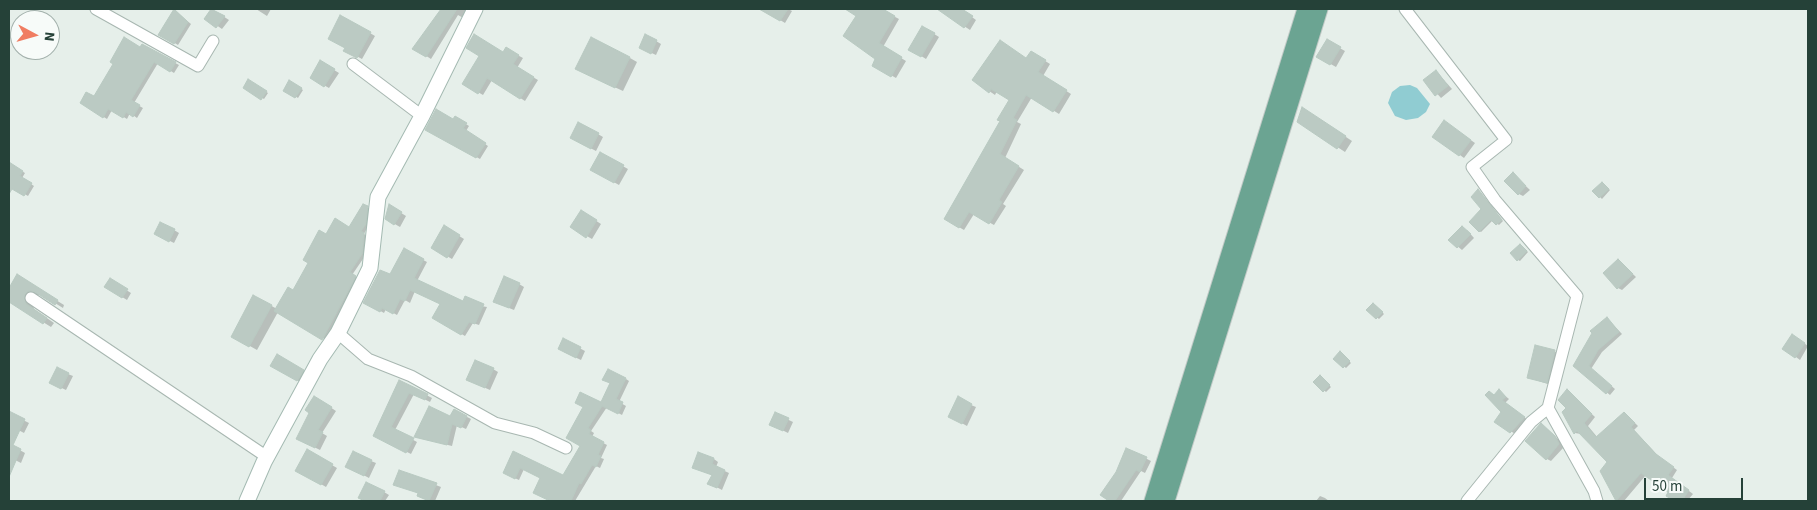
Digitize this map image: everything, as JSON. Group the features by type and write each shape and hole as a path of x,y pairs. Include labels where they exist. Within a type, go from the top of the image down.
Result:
{"main road":[{"path":"1152,501 1305,9"},
{"path":"1167,501 1320,9"}],"street":[{"path":"96,9 198,66 213,40"},
{"path":"248,501 267,457 320,359 338,333 370,268 378,197 422,116 475,9"},
{"path":"1405,9 1506,140 1472,167 1495,200 1577,296 1548,408 1531,422 1467,501"},
{"path":"352,64 422,116"},
{"path":"31,298 267,457"},
{"path":"338,333 368,359 411,376 495,423 534,433 566,448"},
{"path":"1548,408 1594,491 1597,501"}],"water":[{"path":"1410,85 1417,88 1430,104 1426,112 1418,118 1406,120 1395,116 1388,103 1392,92 1400,86"}],"building":[{"path":"174,9 188,22 174,44 158,35"},
{"path":"211,9 225,16 216,28 204,19"},
{"path":"441,9 457,9 426,57 412,49"},
{"path":"759,9 788,9 780,21"},
{"path":"845,9 883,9 895,16 879,43 902,57 891,77 872,66 875,59 843,36 856,16"},
{"path":"937,9 962,9 973,16 964,28"},
{"path":"340,15 371,32 357,58 343,51 345,48 328,39"},
{"path":"922,26 935,33 921,57 908,50"},
{"path":"474,34 503,52 506,47 519,55 513,64 534,77 520,99 487,78 478,94 462,84 479,56 466,48"},
{"path":"645,34 657,40 651,54 639,48"},
{"path":"124,37 140,47 142,44 176,62 170,72 154,62 131,100 140,105 133,117 126,112 123,118 108,109 103,118 80,103 86,92 94,96 113,64 110,62"},
{"path":"591,37 630,57 615,88 575,69"},
{"path":"1327,39 1341,47 1330,65 1316,57"},
{"path":"1000,40 1026,58 1031,51 1046,60 1038,72 1067,90 1053,112 1026,95 1013,118 1017,120 1000,154 1019,166 999,200 1002,202 989,224 969,212 959,228 944,219 1000,121 997,120 1009,100 991,89 989,93 972,80"},
{"path":"320,60 335,69 324,87 310,78"},
{"path":"1436,70 1448,86 1435,96 1423,80"},
{"path":"248,79 267,91 261,100 243,88"},
{"path":"289,80 302,88 295,98 283,91"},
{"path":"1302,107 1346,136 1337,149 1297,122"},
{"path":"436,109 453,119 455,116 467,123 463,128 486,143 476,158 425,130"},
{"path":"1444,120 1471,140 1459,156 1432,137"},
{"path":"578,122 599,133 591,149 570,138"},
{"path":"600,152 624,165 614,183 590,170"},
{"path":"9,162 23,171 20,176 32,183 24,196 12,189 9,194"},
{"path":"1513,172 1526,186 1518,195 1504,181"},
{"path":"1602,182 1609,189 1599,198 1592,191"},
{"path":"1478,189 1502,220 1496,225 1491,220 1479,232 1469,222 1481,209 1471,197"},
{"path":"363,204 368,206 366,224 361,231 364,233 362,254 350,272 356,276 322,340 274,311 288,287 293,290 308,263 303,260 319,230 326,234 335,218 349,227"},
{"path":"389,204 402,212 394,225 385,219"},
{"path":"581,210 597,220 586,238 570,227"},
{"path":"160,222 175,229 169,242 154,234"},
{"path":"444,225 460,235 447,258 431,248"},
{"path":"1462,226 1471,234 1457,248 1448,240"},
{"path":"1520,244 1527,251 1517,261 1510,253"},
{"path":"404,248 424,259 414,278 463,301 465,296 484,304 475,324 469,322 461,335 432,318 440,304 410,290 405,301 400,299 393,314 382,308 380,312 363,303 380,270 390,274"},
{"path":"1618,259 1633,274 1617,289 1603,273"},
{"path":"17,274 58,300 55,305 35,292 28,291 25,294 26,304 47,318 43,324 9,302 9,288"},
{"path":"504,276 520,283 509,308 493,302"},
{"path":"110,278 128,289 122,298 104,287"},
{"path":"253,295 272,305 249,347 231,337"},
{"path":"1373,303 1383,312 1376,319 1366,310"},
{"path":"1607,317 1619,332 1598,350 1589,366 1612,386 1606,394 1573,366 1592,333 1590,331"},
{"path":"1792,334 1805,343 1795,358 1782,349"},
{"path":"563,338 581,347 576,358 558,349"},
{"path":"1535,345 1555,350 1547,383 1527,378"},
{"path":"1340,351 1350,361 1343,368 1333,359"},
{"path":"277,354 304,370 297,381 270,366"},
{"path":"475,360 494,368 485,388 466,380"},
{"path":"57,367 69,373 61,389 49,383"},
{"path":"608,369 626,378 616,399 623,402 618,414 602,406 588,428 591,430 589,434 604,442 598,455 601,456 596,467 592,465 581,484 579,483 571,501 550,501 533,493 540,478 520,468 515,479 503,473 513,451 563,475 580,446 566,438 583,407 575,403 580,392 601,402 610,383 602,380"},
{"path":"1320,375 1330,385 1323,392 1313,382"},
{"path":"399,380 428,394 425,400 409,393 391,427 414,438 406,453 373,436"},
{"path":"1499,389 1506,397 1502,400 1525,417 1510,433 1494,422 1501,412 1485,395 1489,391 1494,395"},
{"path":"1567,389 1592,414 1584,423 1596,437 1624,412 1635,423 1631,427 1656,454 1674,467 1668,475 1689,490 1682,501 1674,501 1666,496 1668,492 1641,473 1616,501 1600,471 1607,462 1577,431 1574,434 1562,412 1566,408 1558,400"},
{"path":"314,396 332,407 318,430 323,432 315,448 296,439 309,413 305,410"},
{"path":"958,396 972,404 962,424 948,417"},
{"path":"429,406 450,416 454,409 467,416 461,428 452,424 447,445 414,437"},
{"path":"9,411 25,419 13,445 21,449 9,477"},
{"path":"775,412 789,418 783,431 769,425"},
{"path":"1541,423 1555,436 1559,444 1546,460 1525,441"},
{"path":"1126,448 1147,457 1140,472 1136,470 1115,501 1109,501 1100,495 1116,472"},
{"path":"307,449 333,464 321,485 295,471"},
{"path":"353,451 372,460 364,476 345,467"},
{"path":"698,452 714,458 712,464 725,470 717,488 707,484 712,475 692,468"},
{"path":"399,470 437,483 429,501 417,496 418,493 393,485"},
{"path":"366,482 385,491 380,501 365,501 358,498"}]}
